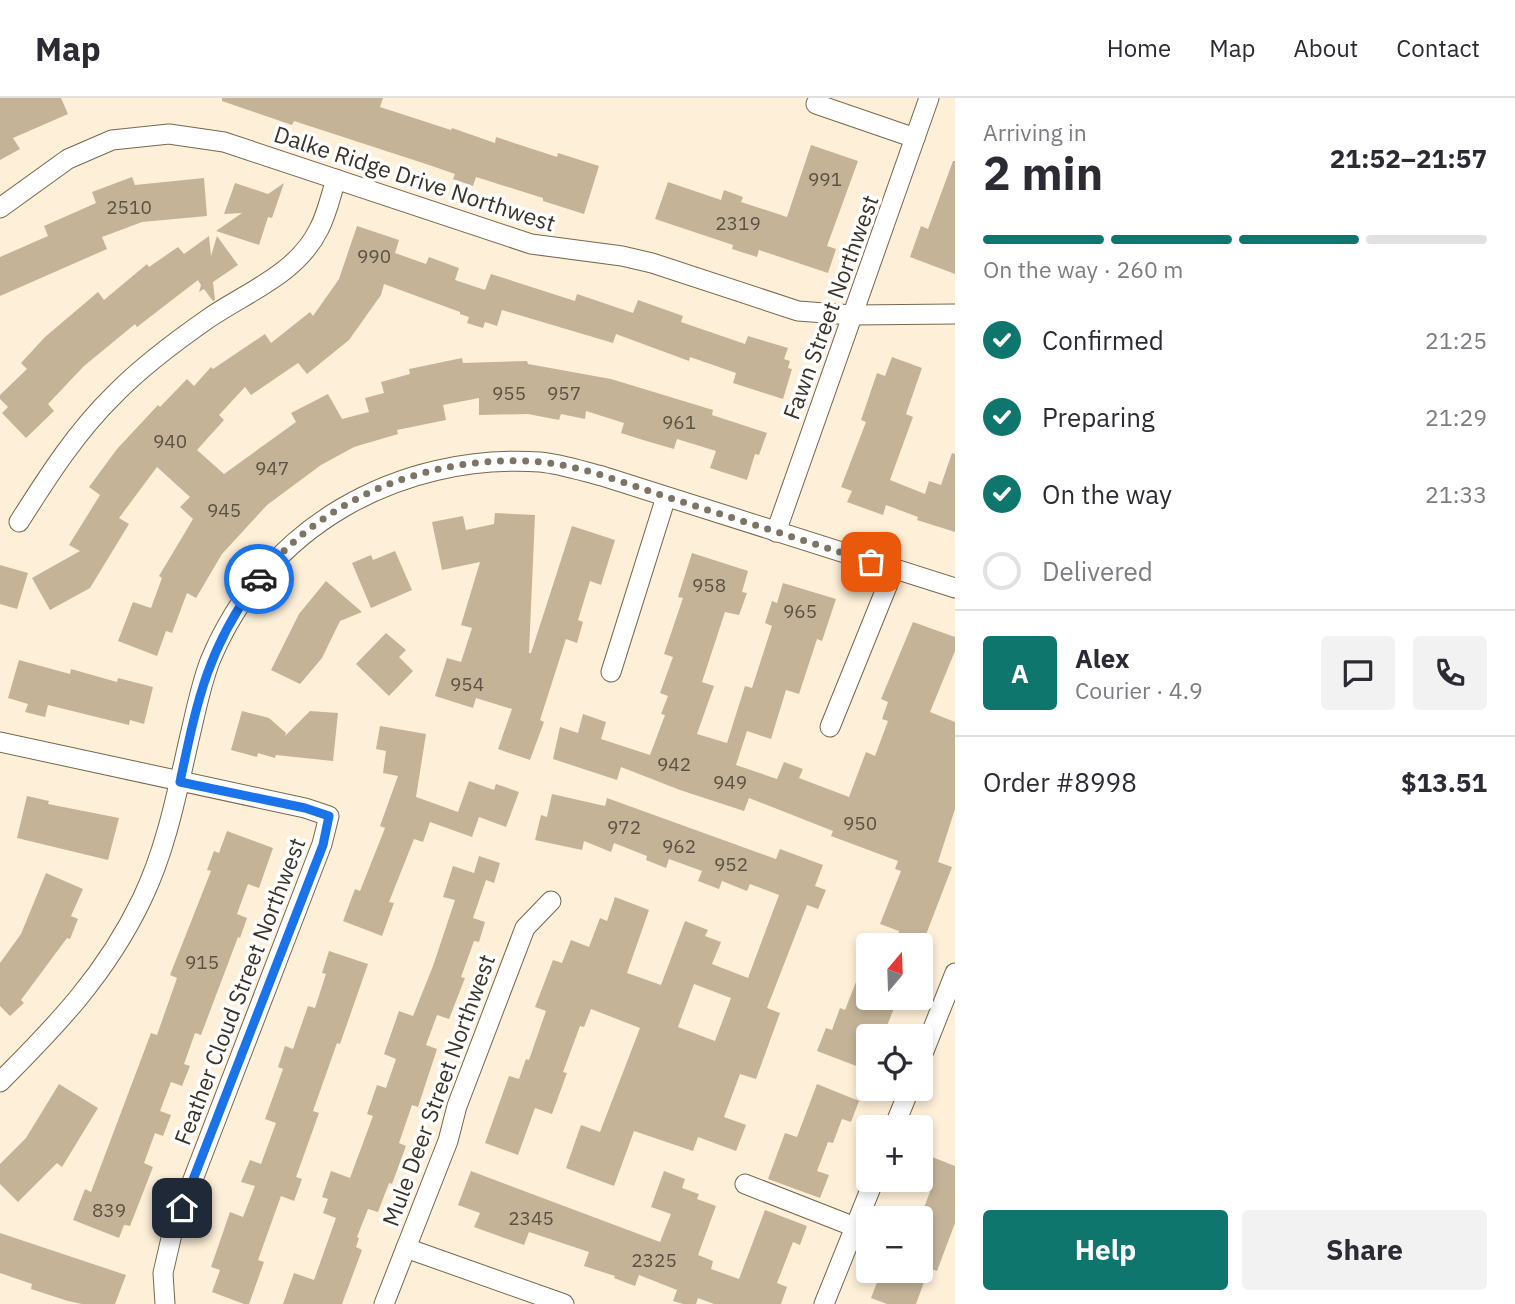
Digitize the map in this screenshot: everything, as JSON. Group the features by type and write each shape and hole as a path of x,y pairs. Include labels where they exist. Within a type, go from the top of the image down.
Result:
{"street":[{"name":"Fawn Street Northwest","path":"776,532 929,98"},
{"path":"816,104 915,138"},
{"name":"Dalke Ridge Drive Northwest","path":"0,208 68,159 112,140 169,134 224,142 531,244 622,256 652,263 797,311 852,315 955,314"},
{"path":"19,522 77,438 113,395 155,358 211,317 293,264 318,230 336,179"},
{"path":"0,1082 78,1001 107,961 138,907 157,865 170,826 210,662 238,607 279,557 303,535 351,502 425,472 456,466 543,462 573,468 955,588"},
{"path":"611,672 666,497"},
{"path":"830,727 894,569"},
{"path":"0,742 180,782"},
{"name":"Feather Cloud Street Northwest","path":"165,1304 163,1273 172,1234 323,845 329,816 305,808 180,782"},
{"name":"Mule Deer Street Northwest","path":"384,1304 448,1141 457,1106 525,928 551,901"},
{"path":"933,1028 955,973"},
{"path":"745,1184 855,1227"},
{"path":"824,1304 869,1192"},
{"path":"406,1248 564,1304"}],"building":[{"path":"0,98 61,98 68,114 13,138 20,149 0,160"},
{"path":"222,98 383,98 380,107 451,130 452,128 495,143 496,137 557,157 558,153 599,166 584,214 476,177 473,186 453,179 455,174 294,121 292,125 222,101"},
{"path":"811,145 858,161 827,246 836,249 828,273 759,250 757,257 732,249 733,245 655,219 668,182 721,200 724,190 743,197 741,202 787,217"},
{"path":"953,161 955,274 910,257 921,226 928,229"},
{"path":"132,177 135,185 204,178 207,216 142,222 102,237 107,249 0,296 0,257 48,236 44,226 96,203 92,192"},
{"path":"235,183 268,194 284,183 272,218 268,217 259,245 216,231 242,213 224,214"},
{"path":"357,226 399,240 395,253 426,264 429,257 459,268 455,280 485,290 491,274 575,301 577,294 633,313 638,300 683,316 681,322 745,344 748,336 788,348 784,359 790,361 788,368 792,369 783,399 733,383 736,373 690,357 689,361 616,334 613,343 502,310 497,326 485,322 483,328 467,323 469,317 460,312 384,284 381,295 349,340 307,374 298,363 251,395 245,387 219,415 224,420 197,450 224,474 296,422 291,413 328,394 342,419 369,412 365,398 384,393 381,382 410,374 409,369 462,358 463,363 527,361 528,364 611,379 713,410 712,415 767,433 759,455 755,454 747,480 710,468 716,451 677,439 674,449 643,440 621,433 624,423 586,411 585,419 561,414 559,420 528,414 479,415 479,398 443,405 446,420 397,430 398,434 354,447 321,465 267,505 222,554 196,598 187,593 172,633 166,631 157,656 118,641 133,602 151,608 162,578 159,576 193,519 180,507 190,497 157,467 119,518 129,524 90,588 50,610 32,578 80,551 69,545 100,495 89,487 117,449 158,405 160,407 187,379 194,386 211,367 213,369 265,334 271,343 310,312 313,316 339,279"},
{"path":"209,236 211,256 217,236 238,265 213,282 215,300 213,301 204,289 199,292 201,285 198,280 137,327 135,324 84,366 48,404 54,411 26,438 2,413 8,407 0,399 0,395 27,369 21,363 45,337 98,292 104,300 147,264 149,267 178,247 184,254"},
{"path":"892,357 922,368 906,414 913,417 890,480 925,494 929,481 941,485 952,453 955,454 955,532 917,520 918,517 886,505 883,515 847,502 852,491 841,487 866,422 861,420 877,373 885,376"},
{"path":"495,513 535,515 529,653 572,526 615,540 601,585 590,581 578,620 583,622 577,643 566,639 540,720 544,722 530,760 498,749 512,709 476,698 473,708 435,696 447,658 461,662 472,628 461,625 480,562 442,570 432,522 463,516 466,530 494,524"},
{"path":"395,551 412,590 371,608 352,563 371,555 373,560"},
{"path":"692,553 748,571 742,592 747,593 739,615 725,612 702,682 714,686 697,734 727,743 745,686 752,688 772,626 765,623 772,601 777,603 783,583 836,599 822,641 817,639 799,694 786,690 771,739 747,731 736,765 777,779 784,762 803,769 799,778 849,797 866,752 875,756 888,721 882,719 888,702 881,699 913,622 955,637 955,651 930,712 955,722 955,809 938,862 952,867 927,933 898,933 880,924 901,871 895,869 898,861 831,836 833,831 749,798 744,811 621,767 617,780 553,759 560,727 578,733 583,714 606,722 601,739 650,755 665,715 661,714 668,696 660,693 673,657 664,654 683,598 678,597"},
{"path":"0,565 28,573 17,609 0,604"},
{"path":"326,581 362,612 340,621 322,658 300,684 271,670 299,614"},
{"path":"386,633 406,650 399,657 413,671 389,696 356,664"},
{"path":"19,660 70,674 71,669 117,682 118,678 153,687 144,724 130,720 129,725 48,705 45,717 25,712 28,704 8,698"},
{"path":"242,711 269,718 286,733 285,736 310,711 338,713 333,761 276,755 275,758 258,753 257,757 231,750"},
{"path":"380,726 426,734 416,797 458,812 469,781 494,790 496,784 519,792 506,827 479,817 472,837 430,822 423,842 414,839 389,902 394,903 382,936 343,921 355,889 360,891 385,828 380,826 398,776 383,773 386,751 376,749"},
{"path":"552,794 605,806 607,798 776,859 780,849 823,865 815,886 826,890 818,909 807,905 767,1008 780,1013 756,1079 740,1074 724,1117 746,1125 736,1151 698,1137 693,1151 634,1131 614,1186 566,1168 581,1125 600,1132 640,1028 591,1009 584,1027 580,1026 563,1072 567,1073 552,1114 535,1108 518,1155 485,1143 509,1076 519,1079 526,1059 529,1060 546,1011 535,1007 553,960 562,963 571,940 589,947 600,918 607,921 615,897 649,910 627,973 661,985 685,921 708,930 705,936 721,942 712,964 748,978 779,895 750,884 747,891 722,881 719,889 698,881 702,871 669,859 666,868 646,860 647,856 614,843 611,852 584,841 582,850 535,840 541,815 547,817","holes":["694,984 731,998 715,1041 678,1027"]},
{"path":"27,796 49,801 48,804 119,818 108,860 17,838"},
{"path":"227,831 273,848 259,888 248,884 237,914 247,918 240,938 238,937 201,1035 195,1033 184,1064 190,1066 182,1086 171,1082 160,1111 171,1115 163,1136 155,1133 144,1163 153,1167 130,1226 124,1225 119,1238 73,1220 85,1189 91,1192 151,1033 157,1035 177,978 170,975 211,871 207,870 214,851 219,853"},
{"path":"479,856 500,863 494,883 486,880 473,918 485,922 479,942 474,941 461,977 465,978 449,1019 437,1015 426,1045 437,1049 418,1107 412,1105 399,1143 406,1146 378,1212 368,1209 357,1237 356,1247 362,1250 342,1304 283,1304 294,1273 314,1280 336,1218 323,1213 328,1199 322,1197 331,1171 350,1178 373,1116 367,1114 377,1085 386,1088 396,1059 384,1054 399,1011 413,1016 455,900 443,897 453,866 474,873"},
{"path":"46,873 83,889 71,916 78,919 70,939 67,938 21,1000 24,1003 10,1016 0,1006 0,963 21,934"},
{"path":"329,951 368,964 313,1111 319,1113 296,1177 302,1179 294,1201 281,1196 258,1260 264,1262 249,1304 244,1304 212,1292 220,1270 211,1267 230,1212 243,1217 255,1186 241,1182 250,1160 261,1164 276,1123 265,1119 283,1069 278,1067 285,1046 293,1049 308,1006 315,1008 326,974 322,973"},
{"path":"856,982 856,1010 893,1010 888,1024 856,1024 856,1066 817,1051 826,1028 832,1030 840,1008 845,1010"},
{"path":"59,1084 98,1108 62,1167 57,1163 18,1202 0,1184 0,1164 26,1138"},
{"path":"817,1084 859,1101 851,1122 842,1119 833,1143 828,1142 817,1171 829,1175 820,1198 768,1179 785,1133 797,1137"},
{"path":"933,1157 955,1166 955,1223 937,1271 933,1270 933,1206 925,1206 930,1192 933,1192"},
{"path":"471,1171 660,1242 671,1214 651,1207 664,1171 685,1179 682,1188 699,1194 697,1199 716,1206 698,1255 713,1261 711,1269 739,1279 765,1210 807,1226 800,1245 793,1242 777,1283 787,1287 781,1304 714,1304 698,1298 696,1304 683,1304 673,1301 677,1290 639,1275 635,1286 584,1266 589,1252 529,1232 524,1245 474,1227 480,1213 458,1205"},
{"path":"0,1233 126,1275 115,1304 82,1304 68,1301 31,1289 32,1284 0,1273"},
{"path":"877,1283 924,1283 916,1304 887,1304 871,1298"}],"way so far":[{"path":"259,579 303,535 351,502 377,489 425,472 501,462 543,462 573,468 871,562"}],"route":[{"path":"182,1208 323,845 329,816 305,808 180,782 210,662 238,607 259,579"}]}
